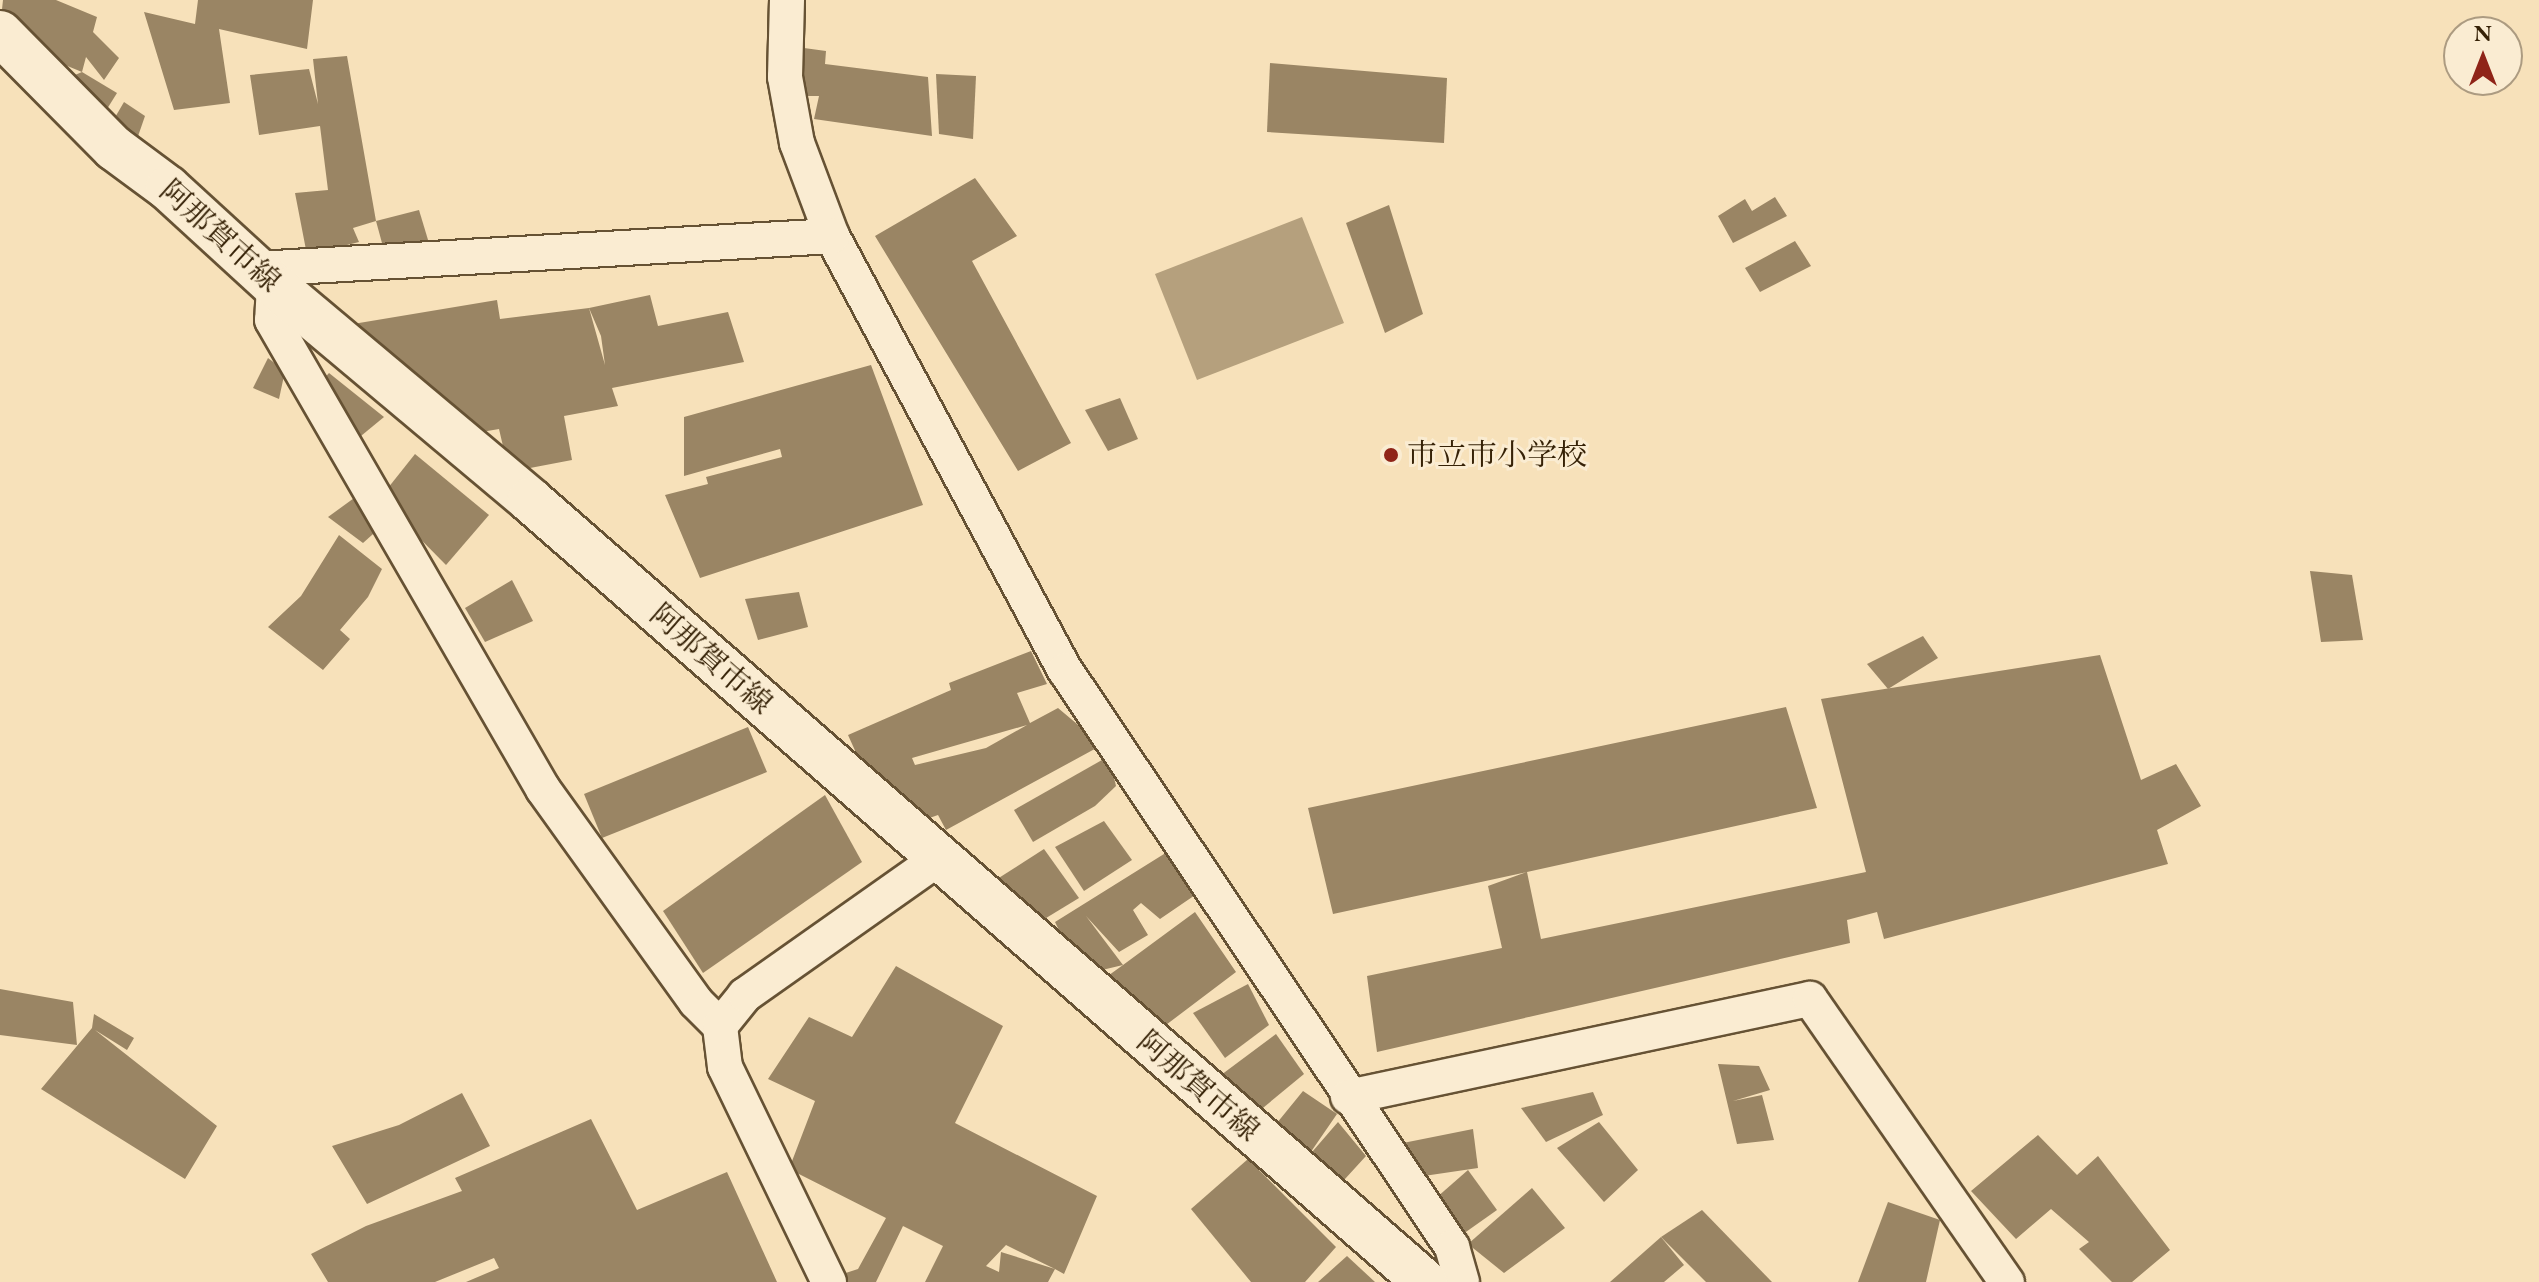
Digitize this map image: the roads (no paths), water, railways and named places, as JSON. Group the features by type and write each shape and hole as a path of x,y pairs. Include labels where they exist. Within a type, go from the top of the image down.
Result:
{"main road":[{"name":"阿那賀市線","path":"0,33 114,148 168,188 265,277 530,500 1425,1282"}],"street":[{"path":"787,0 785,77 797,143 832,236 1065,670 1348,1097 1452,1247 1462,1282"},
{"path":"829,1282 725,1067 720,1026 668,965 543,789 272,320 265,277 832,236"},
{"path":"720,1026 745,995 939,858"},
{"path":"1348,1097 1810,999 2007,1282"}],"place":[{"name":"市立市小学校","path":"1391,455"}]}
